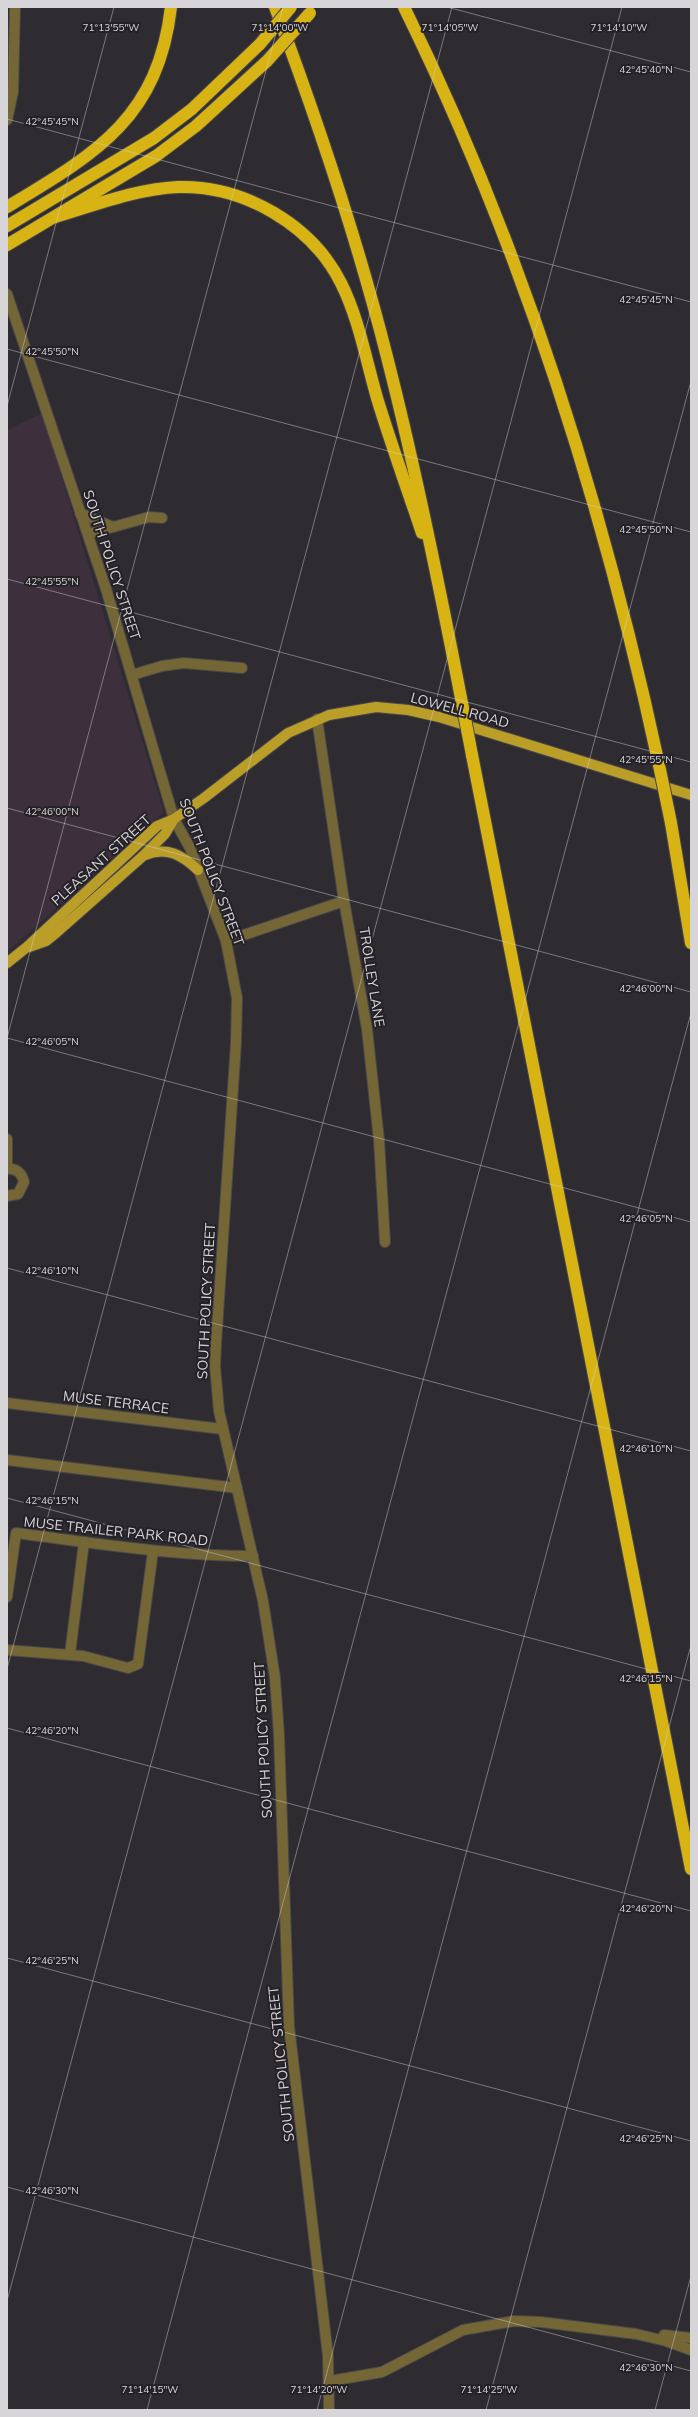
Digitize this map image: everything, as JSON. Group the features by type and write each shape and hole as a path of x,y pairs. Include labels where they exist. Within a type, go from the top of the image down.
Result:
{"highway":[{"path":"7,207 88,156 126,119 154,73 165,40 171,7"},
{"path":"275,7 329,161 376,316 404,425 439,587 691,1869"},
{"path":"10,225 154,138 198,104 260,44 291,7"},
{"path":"404,7 459,125 485,188 543,345 585,473 611,561 637,663 671,823 691,943"},
{"path":"12,242 156,156 196,126 267,61 312,10"},
{"path":"55,216 121,197 154,190 178,187 199,188 240,197 262,206 294,226 307,238 332,269 349,302 377,398 439,587"}],"main road":[{"name":"LOWELL ROAD","path":"174,819 288,733 317,719 342,711 376,707 425,713 691,795"},
{"name":"PLEASANT STREET","path":"27,947 46,941 143,856 165,834 174,819"},
{"name":"PLEASANT STREET","path":"7,963 27,947 157,826 174,819"},
{"path":"143,856 157,852 173,852 188,860 198,870"}],"street":[{"path":"7,120 13,92 12,10"},
{"name":"SOUTH POLICY STREET","path":"7,294 88,534 132,675 174,819 185,837 198,870 226,942 234,972 238,1009 215,1366 222,1429 253,1556 269,1634 275,1678 279,1735 289,2026 330,2381 329,2410"},
{"path":"80,513 113,527"},
{"path":"88,534 149,518 162,518"},
{"path":"132,675 162,666 184,663 242,668"},
{"name":"TROLLEY LANE","path":"317,719 344,901 368,1036 379,1140 385,1242"},
{"path":"226,942 344,901"},
{"path":"7,1139 7,1169 20,1173 24,1182 18,1194 7,1196"},
{"name":"MUSE TERRACE","path":"7,1403 222,1429"},
{"path":"7,1460 237,1488"},
{"name":"MUSE TRAILER PARK ROAD","path":"7,1597 12,1532 153,1552 200,1556 253,1556"},
{"path":"70,1654 84,1542"},
{"path":"7,1650 70,1654 128,1668 138,1664 153,1552"},
{"path":"330,2381 382,2372 452,2335 488,2324 535,2322 636,2334 691,2338"},
{"path":"636,2334 666,2341 691,2350"}],"shaded area":[{"path":"42,413 164,812 7,952 7,430"}]}
